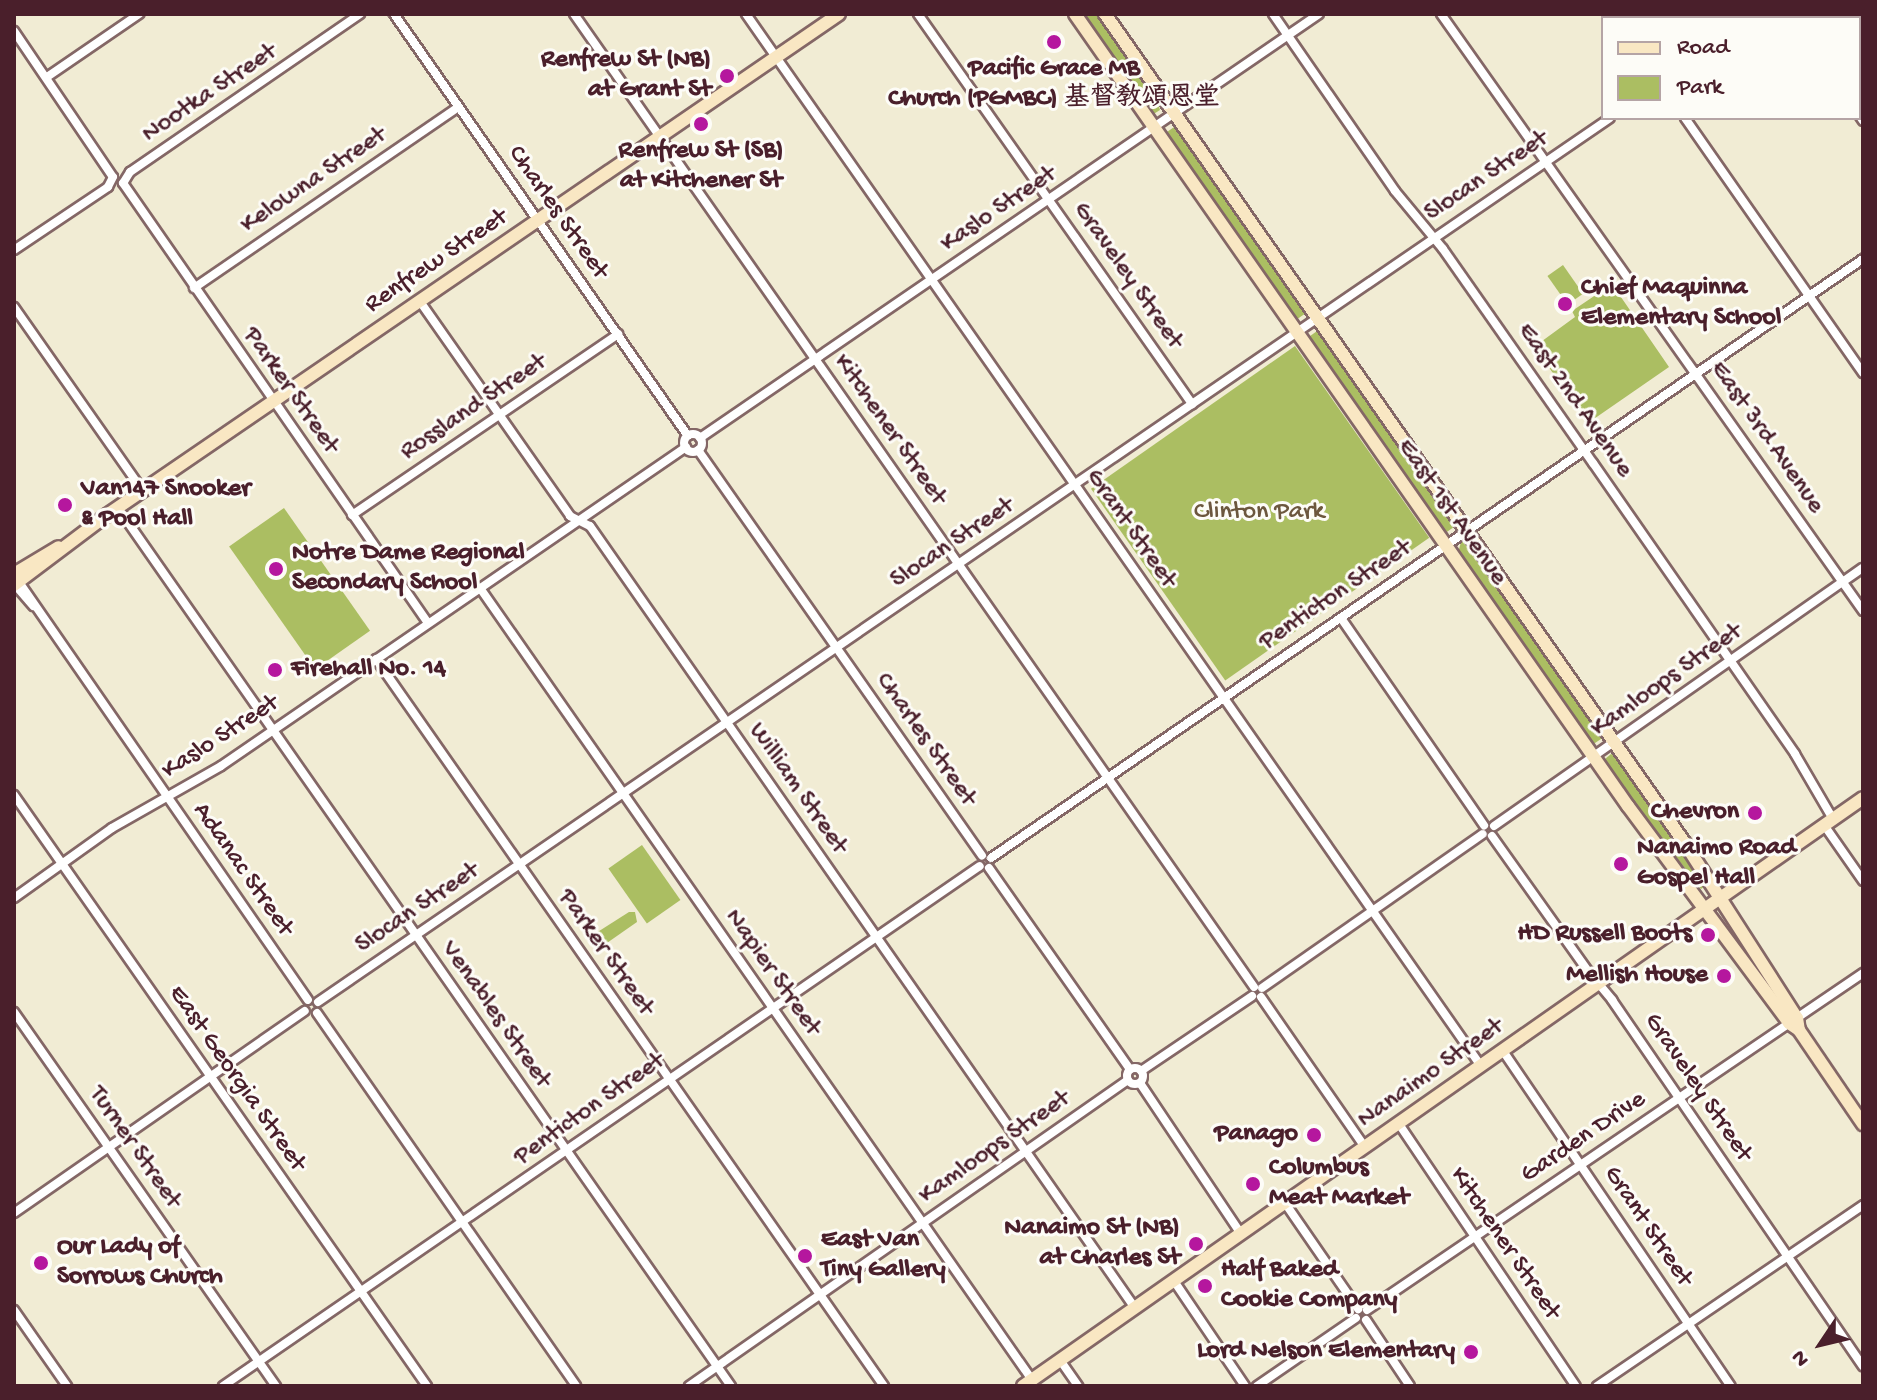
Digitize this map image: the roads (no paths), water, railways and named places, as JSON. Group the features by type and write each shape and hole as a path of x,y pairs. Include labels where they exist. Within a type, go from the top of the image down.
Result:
{"main road":[{"name":"East 1st Avenue","path":"1075,14 1595,757 1705,908 1795,1024"},
{"name":"East 1st Avenue","path":"1105,14 1615,742 1720,898 1795,1024 1863,1124"},
{"name":"Renfrew Street","path":"15,582 42,554 65,544 839,15"},
{"name":"Nanaimo Street","path":"1028,1383 1863,798"}],"street":[{"path":"47,77 139,14"},
{"name":"Nootka Street","path":"14,250 360,14"},
{"name":"Charles Street","path":"394,14 688,436"},
{"name":"Kitchener Street","path":"574,14 1365,1147"},
{"name":"Grant Street","path":"746,14 1481,1066"},
{"name":"Graveley Street","path":"918,14 1192,404"},
{"name":"East 2nd Avenue","path":"1273,14 1395,191 1434,238 1584,450 1795,754 1863,881"},
{"name":"Kaslo Street","path":"700,438 1319,14"},
{"name":"East 3rd Avenue","path":"1441,14 1863,611"},
{"name":"Parker Street","path":"14,31 428,623"},
{"name":"Kelowna Street","path":"194,288 458,107"},
{"name":"Slocan Street","path":"318,1002 1607,120"},
{"path":"1686,120 1863,373"},
{"name":"Penticton Street","path":"223,1386 1863,259"},
{"name":"William Street","path":"419,300 569,514 590,526 1135,1308"},
{"path":"14,307 143,491"},
{"name":"Rossland Street","path":"352,515 618,334"},
{"path":"688,436 700,438 698,450 686,447 688,436"},
{"name":"Kaslo Street","path":"14,898 112,828 273,730 686,447"},
{"name":"Charles Street","path":"698,450 1130,1069"},
{"name":"Venables Street","path":"118,508 731,1386"},
{"name":"Kamloops Street","path":"1141,1071 1863,568"},
{"name":"Adanac Street","path":"15,582 308,1000"},
{"name":"Napier Street","path":"480,588 922,1223 1028,1383"},
{"name":"Graveley Street","path":"1341,618 1679,1098 1863,1366"},
{"name":"Parker Street","path":"376,659 884,1386"},
{"name":"East Georgia Street","path":"14,795 427,1386"},
{"name":"Garden Drive","path":"1257,1386 1679,1098 1795,1024 1863,973"},
{"path":"14,1213 305,1011 308,1000 318,1002 317,1013 576,1386"},
{"path":"305,1011 317,1013"},
{"name":"Turner Street","path":"14,1012 276,1386"},
{"name":"Grant Street","path":"1503,1051 1731,1386"},
{"path":"1140,1083 1128,1080 1130,1069 1141,1071 1140,1083 1241,1234"},
{"name":"Kamloops Street","path":"689,1386 1128,1080"},
{"name":"Kitchener Street","path":"1399,1124 1576,1386"},
{"path":"1285,1203 1410,1386"},
{"path":"1597,1386 1863,1205"},
{"path":"1174,1281 1245,1386"},
{"path":"14,1310 67,1386"},
{"path":"1060,1360 1078,1386"}],"place":[{"name":"Pacific Grace MB Church (PGMBC) 基督教頌恩堂","path":"1054,42"},
{"name":"Renfrew St (NB) at Grant St","path":"727,76"},
{"name":"Renfrew St (SB) at Kitchener St","path":"701,124"},
{"name":"Chief Maquinna Elementary School","path":"1565,304"},
{"name":"Van147 Snooker & Pool Hall","path":"65,505"},
{"name":"Notre Dame Regional Secondary School","path":"276,569"},
{"name":"Firehall No. 14","path":"275,670"},
{"name":"Chevron","path":"1755,813"},
{"name":"Nanaimo Road Gospel Hall","path":"1621,864"},
{"name":"HD Russell Boots","path":"1708,935"},
{"name":"Mellish House","path":"1724,976"},
{"name":"Panago","path":"1314,1135"},
{"name":"Columbus Meat Market","path":"1253,1184"},
{"name":"Nanaimo St (NB) at Charles St","path":"1196,1244"},
{"name":"East Van Tiny Gallery","path":"805,1256"},
{"name":"Our Lady of Sorrows Church","path":"41,1263"},
{"name":"Half Baked Cookie Company","path":"1205,1286"},
{"name":"Lord Nelson Elementary","path":"1471,1352"}],"park label":[{"name":"Clinton Park","path":"1259,513"}]}
